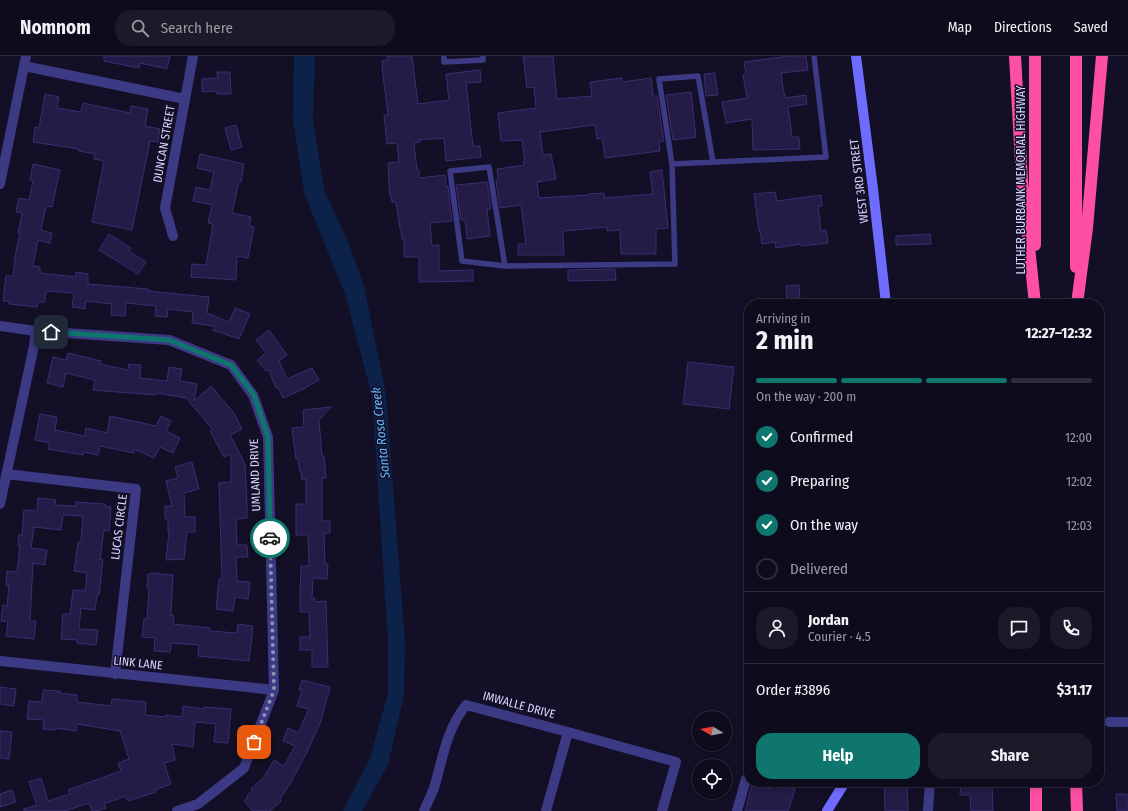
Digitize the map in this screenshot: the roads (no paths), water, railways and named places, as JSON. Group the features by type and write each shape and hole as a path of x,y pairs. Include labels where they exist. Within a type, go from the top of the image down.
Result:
{"highway":[{"path":"1015,56 1022,180 1034,299"},
{"name":"LUTHER BURBANK MEMORIAL HIGHWAY","path":"1035,56 1035,299"},
{"path":"1076,56 1076,299"},
{"path":"1077,299 1087,228 1102,56"},
{"path":"1036,787 1036,811"},
{"path":"1076,787 1076,811"}],"main road":[{"name":"WEST 3RD STREET","path":"856,56 885,299"},
{"path":"827,811 842,787"}],"street":[{"name":"DUNCAN STREET","path":"173,236 165,208 193,56"},
{"path":"0,184 25,61 185,99"},
{"name":"UMLAND DRIVE","path":"0,326 169,340 231,365 254,395 268,437 274,690 244,768 198,804 177,811"},
{"path":"0,504 34,346 36,330"},
{"name":"LUCAS CIRCLE","path":"6,474 136,489 115,674"},
{"name":"LINK LANE","path":"0,661 274,690"},
{"name":"IMWALLE DRIVE","path":"424,811 433,789 446,741 458,714 466,704 676,762 662,811"},
{"path":"1109,722 1128,722"},
{"path":"546,811 568,732"},
{"path":"737,811 744,786"},
{"path":"928,811 930,787"}],"lane":[{"path":"444,56 444,62 483,60 483,56"},
{"path":"672,164 826,157 814,56"},
{"path":"505,266 489,167 450,172 462,261 505,266 675,264 672,164 659,79 698,76 713,162"}],"water":[{"name":"Santa Rosa Creek","path":"294,56 315,56 313,118 324,190 349,244 364,286 386,395 405,642 404,695 388,765 362,811 343,811 370,758 388,693 388,642 372,396 345,294 304,193 293,119"}]}
